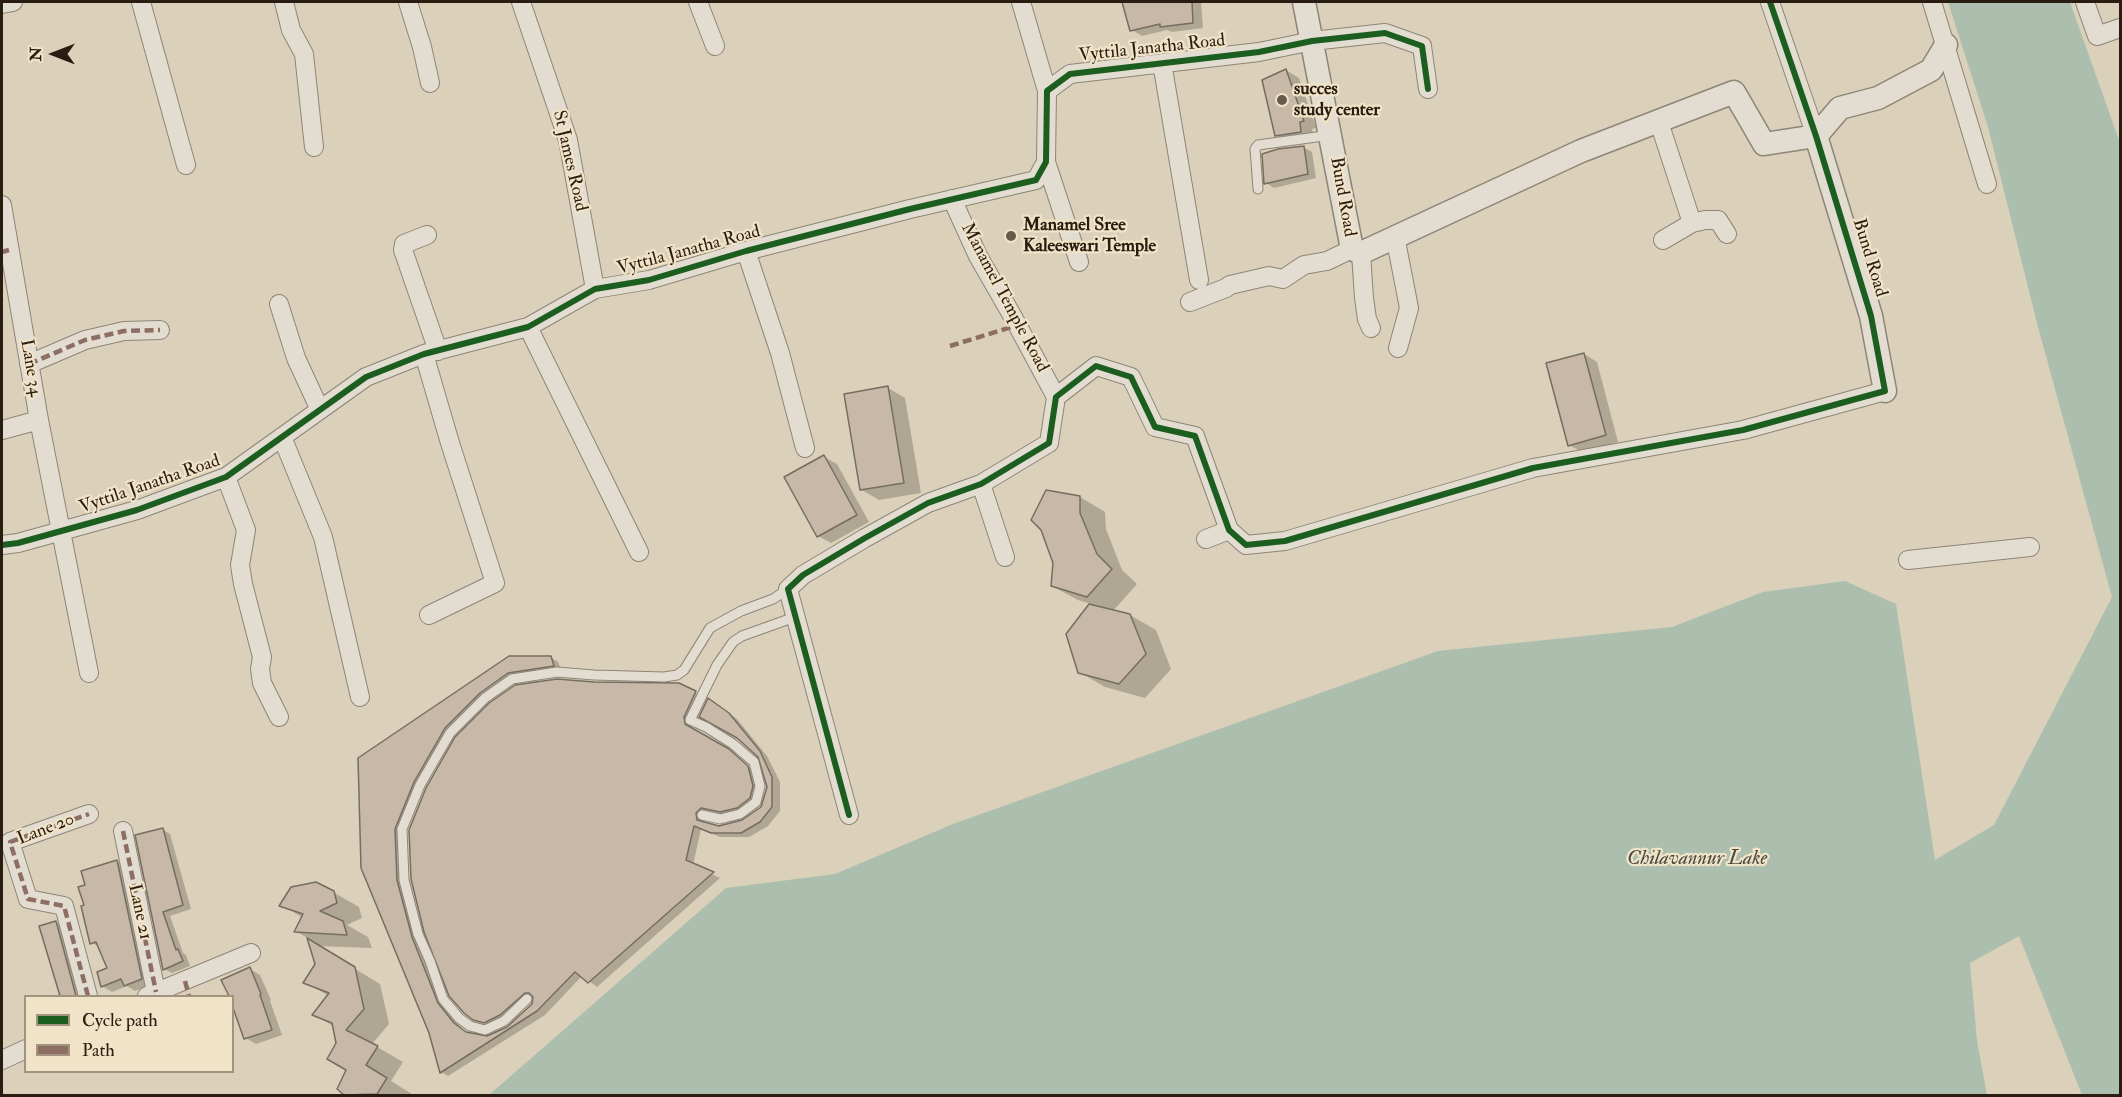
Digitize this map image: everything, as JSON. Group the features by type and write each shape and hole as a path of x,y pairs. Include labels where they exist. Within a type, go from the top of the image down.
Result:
{"street":[{"path":"2,4 13,2"},
{"path":"141,2 186,165"},
{"path":"284,2 291,30 304,54 314,147"},
{"path":"408,2 430,83"},
{"name":"St James Road","path":"520,2 568,140 595,289"},
{"path":"698,2 715,46"},
{"path":"1022,2 1047,91 1047,162 1079,262"},
{"name":"Bund Road","path":"1304,2 1330,135 1357,251 1581,151 1734,92 1764,144 1816,136 1871,315 1885,391"},
{"path":"1770,2 1816,136"},
{"path":"1932,2 1987,184"},
{"path":"2085,2 2097,36 2121,28"},
{"name":"Vyttila Janatha Road","path":"1047,91 1070,74 1259,52 1312,41 1384,33 1422,46 1428,89"},
{"path":"1816,136 1840,108 1878,98 1931,70 1946,45"},
{"path":"1162,63 1199,280"},
{"path":"1659,122 1692,223"},
{"name":"Vyttila Janatha Road","path":"2,545 18,543 137,510 226,477 366,378 431,353 528,327 595,289 649,280 746,251 1036,180 1047,162"},
{"name":"Manamel Temple Road","path":"952,199 978,256 1056,397"},
{"name":"Lane 34","path":"2,205 5,251 89,673"},
{"path":"1663,240 1692,223 1705,220 1718,220 1727,234"},
{"path":"427,235 404,244 403,250 431,353 450,443 495,583 429,615"},
{"path":"1395,236 1409,308 1398,348"},
{"path":"746,251 780,353 806,448"},
{"path":"1190,302 1230,285 1269,276 1283,279 1304,265 1327,261 1357,251 1367,319 1371,328"},
{"path":"279,304 296,358 320,410"},
{"path":"528,327 639,552"},
{"path":"29,364 99,336 124,331 160,330"},
{"path":"849,815 789,589 802,575 928,503 981,484 1049,443 1056,397 1096,366 1131,377 1155,427 1195,436 1228,530 1246,545 1285,541 1533,468 1743,430 1885,391"},
{"path":"2,430 39,420"},
{"path":"282,437 323,537 360,697"},
{"path":"226,477 246,530 240,565 262,657 260,669 262,683 279,717"},
{"path":"981,484 1005,557"},
{"path":"1206,539 1228,530"},
{"path":"1908,560 2030,547"},
{"name":"Lane 20","path":"88,995 64,906 28,899 10,842 89,814"},
{"name":"Lane 21","path":"123,831 150,994"},
{"path":"150,994 187,989 250,953"},
{"path":"2,1060 24,1050"}],"lane":[{"path":"1258,189 1255,149 1258,145 1330,135"},
{"path":"527,999 504,1022 485,1030 470,1026 459,1018 443,999 418,934 404,880 402,829 420,785 450,733 485,698 512,679 557,672 664,677 677,675 684,670 711,628 789,589"},
{"path":"702,815 720,819 740,814 756,802 760,786 754,762 733,744 690,720 717,664 733,642 742,636 795,617"}],"water":[{"name":"Chilavannur Lake","path":"1948,2 2070,2 2120,143 2120,1095 2082,1095 2019,936 1970,963 1977,1041 1987,1095 489,1095 726,888 835,874 953,824 1438,651 1672,627 1763,592 1845,581 1896,604 1935,860 1994,825 2112,597 2038,327 1988,127"}],"building":[{"path":"1122,2 1192,2 1193,23 1160,27 1160,24 1130,31"},
{"name":"succes study center","path":"1286,69 1304,121 1300,122 1301,132 1275,136 1262,80"},
{"path":"1304,146 1308,174 1264,184 1262,154 1278,149"},
{"path":"1584,353 1606,435 1568,446 1546,363"},
{"path":"888,386 904,483 860,490 844,394"},
{"path":"824,455 857,515 817,537 784,477"},
{"path":"1046,490 1080,496 1080,513 1097,554 1112,569 1087,597 1051,586 1053,563 1041,530 1031,520"},
{"path":"1089,604 1130,614 1146,654 1119,684 1078,673 1066,634"},
{"path":"509,656 551,656 554,666 508,673 480,693 445,728 414,782 395,829 397,880 412,937 438,1003 454,1023 466,1032 487,1036 507,1027 532,1004 533,997 525,993 500,1015 484,1023 473,1020 449,996 424,932 411,879 409,830 426,788 455,737 489,703 515,685 557,679 679,683 696,691 684,717 685,724 729,749 748,766 753,786 750,798 737,808 720,812 701,808 696,813 697,820 719,826 742,820 761,807 767,787 758,757 737,738 699,717 708,698 729,713 760,751 772,777 772,807 760,822 741,833 711,833 694,826 686,860 714,872 588,983 575,972 537,1011 440,1073 429,1033 361,868 358,758"},
{"path":"163,828 183,905 163,912 176,950 178,949 183,961 163,970 135,835"},
{"path":"117,860 142,979 124,986 121,979 101,987 97,972 107,968 96,942 90,944 81,906 84,905 78,887 85,885 81,871"},
{"path":"316,882 334,891 337,903 320,911 343,921 347,935 294,932 303,914 279,906 291,887"},
{"path":"56,921 76,995 60,995 39,926"},
{"path":"307,938 355,967 364,1009 346,1030 378,1046 366,1065 387,1078 377,1094 344,1095 337,1089 346,1070 327,1059 336,1043 332,1023 312,1015 329,993 303,983 315,964"},
{"path":"250,967 272,1030 244,1039 234,1011 234,995 228,995 221,980"}],"marked path":[{"path":"2,252 9,250"},
{"path":"950,346 1018,325"},
{"path":"29,364 85,340 124,331 160,330"},
{"path":"88,995 64,906 28,899 10,842 89,814"},
{"path":"123,831 156,992"},
{"path":"185,981 189,995"}],"cycle path":[{"path":"849,815 788,589 803,575 865,538 928,503 981,484 1049,443 1056,397 1096,366 1131,377 1155,427 1195,436 1229,530 1246,545 1285,541 1533,468 1743,430 1885,391 1871,316 1816,136 1770,2"},
{"path":"2,545 18,543 137,510 226,477 366,377 424,354 528,327 595,289 649,280 746,251 1036,180 1046,162 1047,91 1070,74 1259,52 1312,41 1385,33 1422,46 1428,89"}],"place":[{"name":"succes study center","path":"1282,100"},
{"name":"Manamel Sree Kaleeswari Temple","path":"1011,236"}]}
